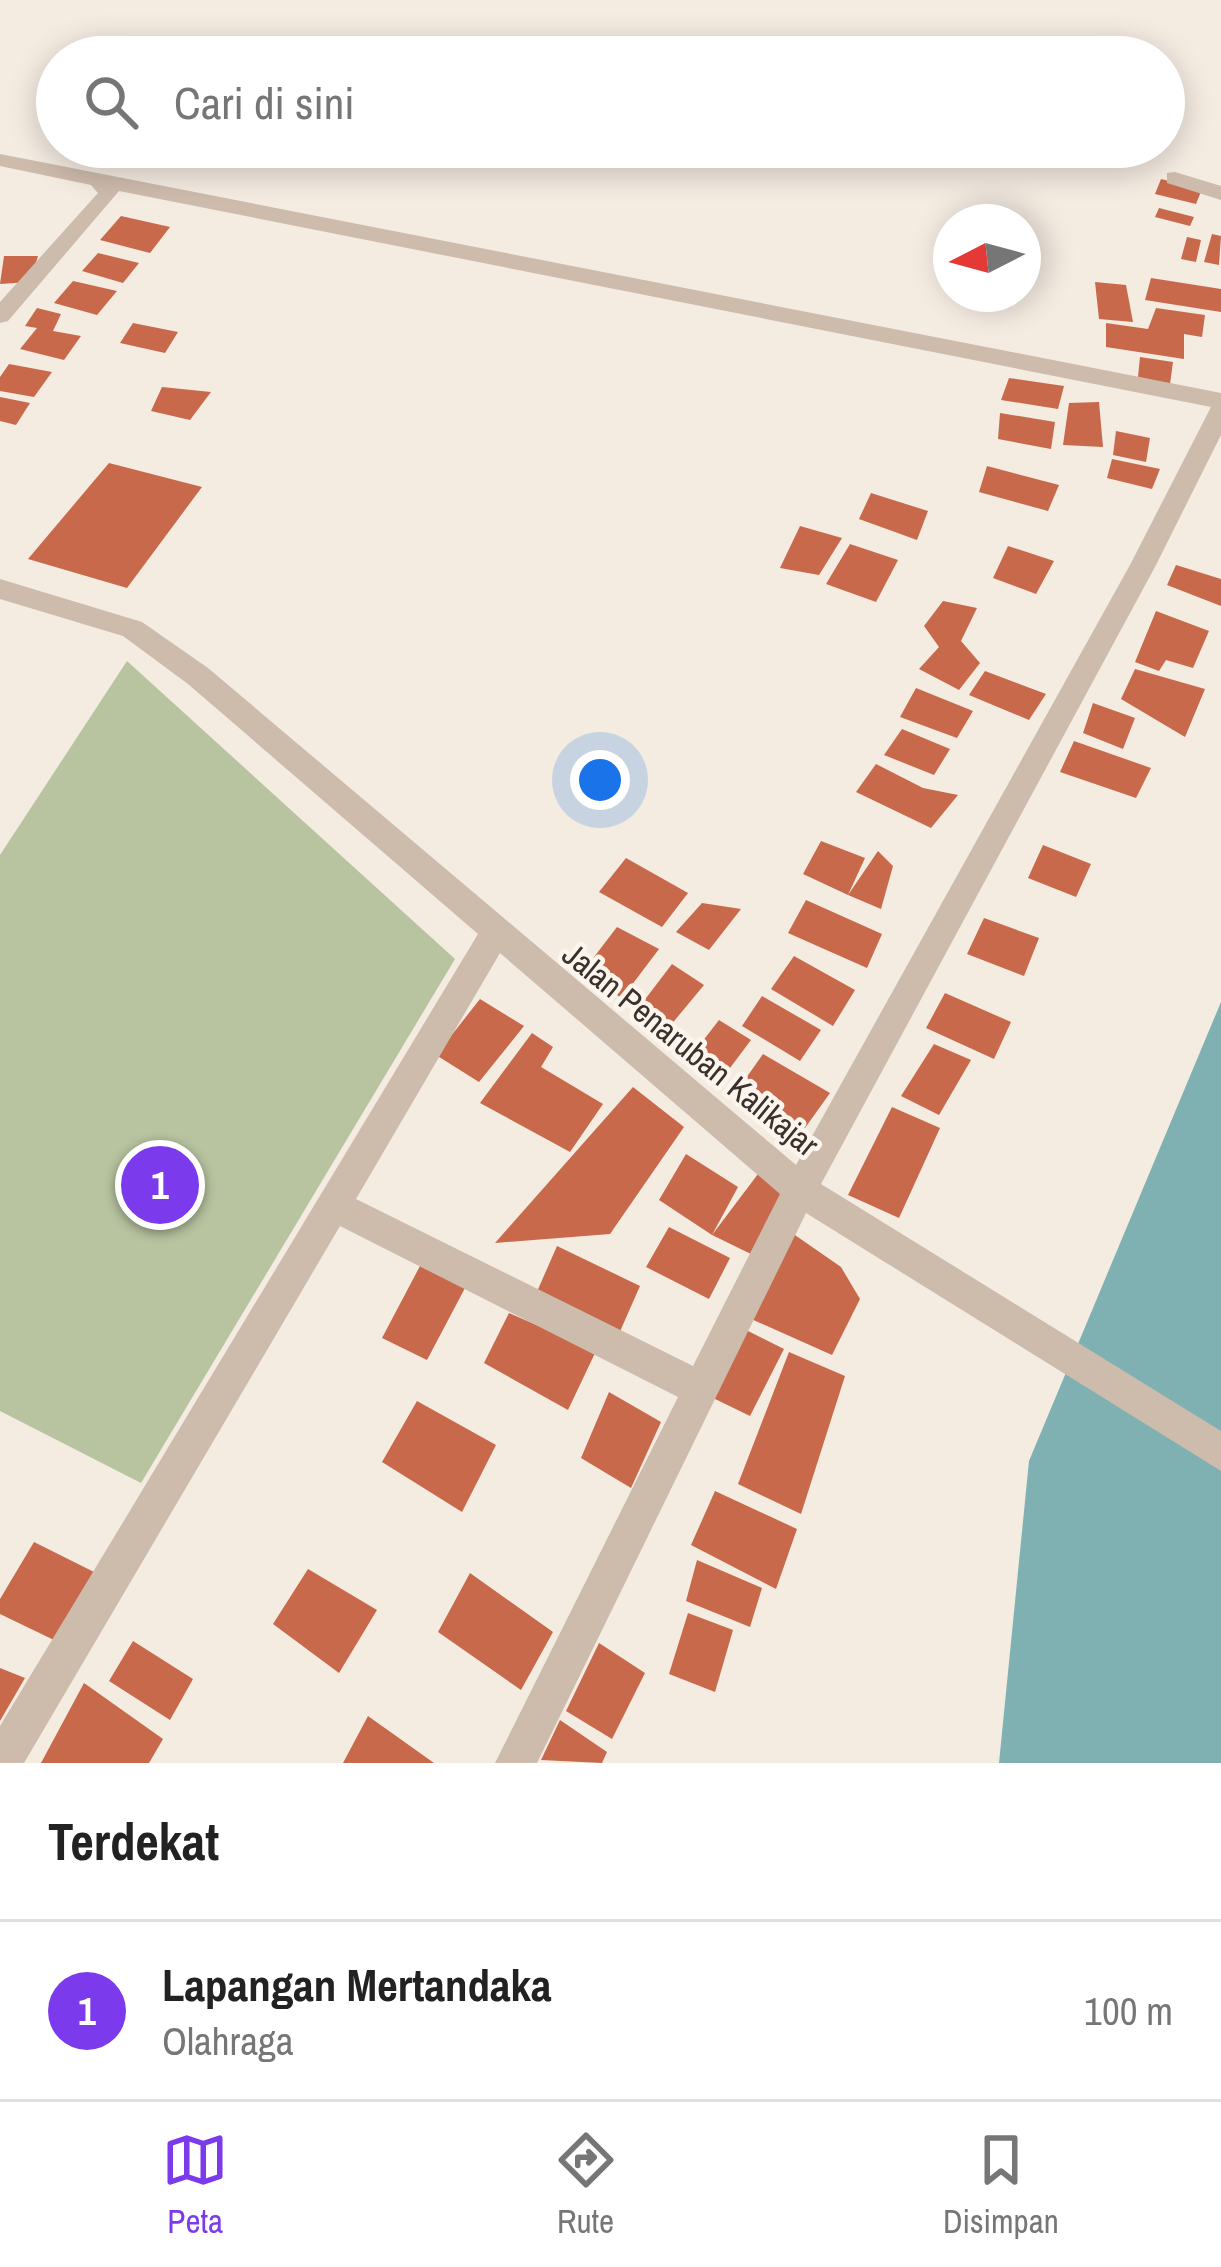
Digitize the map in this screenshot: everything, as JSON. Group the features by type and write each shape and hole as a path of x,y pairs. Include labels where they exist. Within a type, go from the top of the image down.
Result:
{"street":[{"path":"0,160 36,167"},
{"path":"39,168 1221,401"},
{"path":"1175,178 1221,193"},
{"path":"0,316 110,194 98,180"},
{"name":"Jalan Penaruban Kalikajar","path":"0,589 87,611 148,641 198,676 800,1190 1132,586 1221,411"},
{"path":"1,1763 495,934"},
{"path":"515,1763 800,1190 1221,1452"},
{"path":"333,1205 699,1388"}],"green space":[{"path":"127,661 455,959 141,1483 0,1411 0,855"}],"water":[{"path":"1221,1002 1221,1763 999,1763 1029,1461"}],"building":[{"path":"1161,179 1202,189 1196,204 1155,194"},
{"path":"1159,208 1194,217 1190,226 1155,217"},
{"path":"121,216 170,227 150,253 100,240"},
{"path":"1212,234 1221,236 1219,265 1204,262"},
{"path":"1187,237 1201,240 1196,262 1181,259"},
{"path":"98,253 139,263 123,283 82,271"},
{"path":"4,256 38,256 30,282 0,284"},
{"path":"1151,278 1221,289 1221,312 1145,300"},
{"path":"73,281 117,291 97,315 54,303"},
{"path":"1095,282 1126,285 1133,322 1099,319"},
{"path":"37,308 61,314 53,331 81,336 64,360 20,349 37,328 25,326"},
{"path":"1156,308 1205,315 1202,337 1184,334 1184,359 1106,347 1106,323 1148,329"},
{"path":"133,323 178,332 165,353 120,343"},
{"path":"1140,357 1173,362 1170,384 1138,377"},
{"path":"9,364 52,372 34,397 0,391 0,377"},
{"path":"1009,378 1064,386 1058,409 1001,400"},
{"path":"162,387 211,392 190,420 151,411"},
{"path":"0,397 30,403 16,425 0,421"},
{"path":"1099,402 1103,447 1063,445 1069,403"},
{"path":"1000,413 1055,422 1051,449 998,439"},
{"path":"1116,431 1150,438 1146,462 1113,455"},
{"path":"1112,459 1160,469 1152,489 1107,478"},
{"path":"109,463 202,487 127,588 28,559"},
{"path":"987,466 1059,485 1048,511 979,492"},
{"path":"871,493 928,511 917,540 859,519"},
{"path":"800,526 842,538 819,575 780,568"},
{"path":"850,544 898,560 876,602 826,584"},
{"path":"1008,546 1054,561 1036,594 993,578"},
{"path":"1176,565 1221,579 1221,606 1167,585"},
{"path":"943,601 977,608 961,641 980,663 959,690 919,669 939,647 924,626"},
{"path":"1156,611 1209,631 1193,668 1166,660 1159,671 1135,662"},
{"path":"1135,669 1205,689 1185,737 1121,699"},
{"path":"985,671 1046,694 1029,720 969,695"},
{"path":"916,688 973,711 957,738 900,717"},
{"path":"1093,703 1135,718 1123,749 1083,733"},
{"path":"902,729 950,749 934,775 884,755"},
{"path":"1074,741 1151,768 1136,798 1060,772"},
{"path":"876,764 923,788 958,795 931,828 856,792"},
{"path":"821,841 865,858 848,895 803,874"},
{"path":"1043,845 1091,864 1076,897 1028,878"},
{"path":"878,851 893,866 881,909 848,895"},
{"path":"626,858 688,893 662,927 599,892"},
{"path":"806,900 882,934 867,968 788,933"},
{"path":"702,903 741,909 709,950 676,932"},
{"path":"984,918 1039,938 1024,976 967,954"},
{"path":"617,927 659,949 622,998 581,974"},
{"path":"794,956 855,990 833,1026 771,989"},
{"path":"672,964 704,985 670,1026 640,1006"},
{"path":"945,993 1011,1022 994,1059 926,1028"},
{"path":"762,996 821,1030 800,1061 742,1026"},
{"path":"480,999 524,1026 479,1082 436,1055"},
{"path":"719,1020 751,1040 718,1084 685,1064"},
{"path":"532,1033 553,1047 541,1067 603,1104 570,1152 480,1103"},
{"path":"934,1044 971,1060 939,1115 901,1096"},
{"path":"763,1054 830,1093 805,1128 739,1088"},
{"path":"633,1087 684,1127 610,1234 495,1243"},
{"path":"892,1107 940,1128 899,1218 848,1195"},
{"path":"686,1154 738,1187 712,1235 659,1200"},
{"path":"758,1174 793,1202 751,1254 712,1235"},
{"path":"669,1227 730,1258 709,1299 646,1267"},
{"path":"792,1233 841,1267 860,1299 832,1355 749,1318"},
{"path":"557,1246 640,1286 614,1345 532,1303"},
{"path":"420,1266 465,1288 427,1360 382,1338"},
{"path":"509,1313 596,1351 568,1410 484,1363"},
{"path":"744,1329 784,1349 750,1416 713,1398"},
{"path":"789,1352 845,1376 801,1514 738,1484"},
{"path":"609,1392 661,1422 631,1488 581,1458"},
{"path":"417,1401 496,1445 462,1512 382,1462"},
{"path":"715,1491 797,1529 776,1589 691,1545"},
{"path":"34,1542 96,1573 56,1641 0,1614 0,1599"},
{"path":"697,1560 762,1588 750,1627 686,1601"},
{"path":"308,1569 377,1610 339,1673 273,1624"},
{"path":"470,1573 553,1632 521,1690 438,1632"},
{"path":"688,1613 733,1630 715,1692 669,1674"},
{"path":"133,1641 193,1679 170,1720 109,1681"},
{"path":"599,1643 645,1673 612,1739 566,1711"},
{"path":"0,1668 25,1678 0,1721"},
{"path":"84,1683 163,1739 149,1763 41,1763"},
{"path":"368,1716 434,1763 343,1763"},
{"path":"560,1720 607,1752 602,1763 541,1760"}],"place":[{"name":"Lapangan Mertandaka","path":"160,1185"}]}
